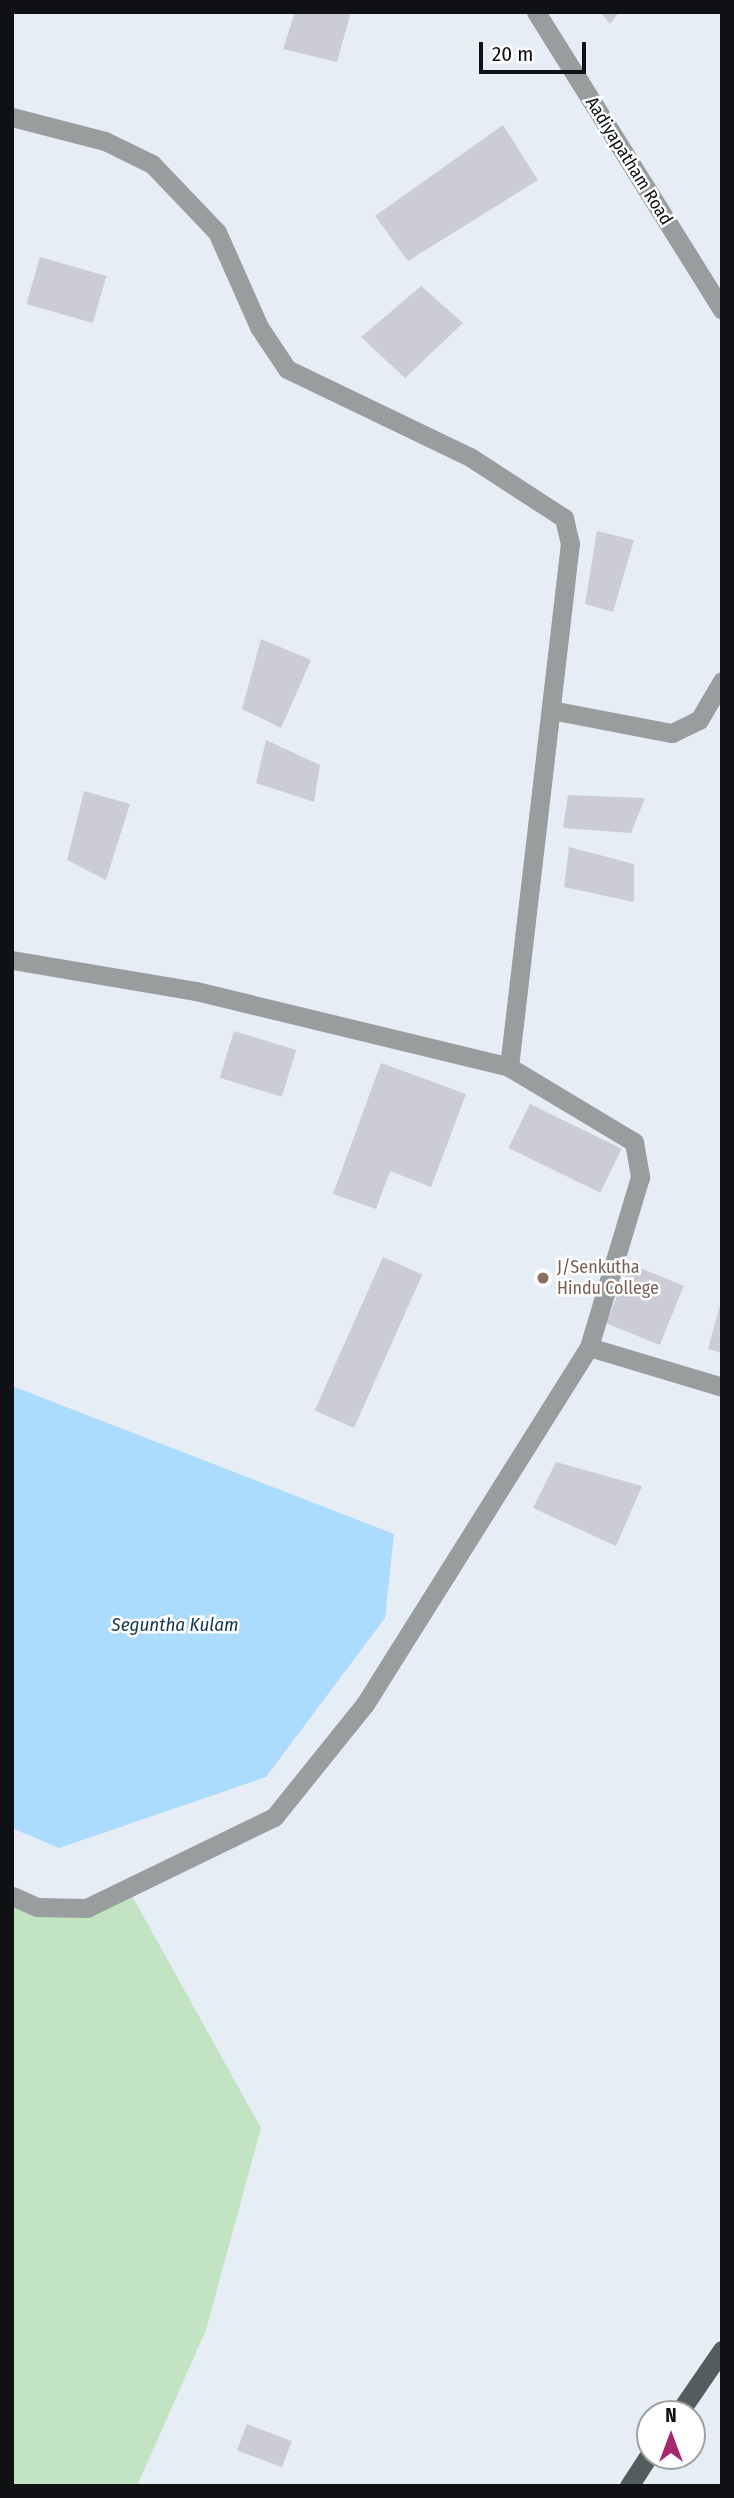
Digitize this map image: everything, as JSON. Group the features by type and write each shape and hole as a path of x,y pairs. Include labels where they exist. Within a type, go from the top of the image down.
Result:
{"main road":[{"path":"688,2400 722,2350"},
{"path":"629,2486 640,2470"}],"street":[{"name":"Aadiyapatham Road","path":"536,12 722,310"},
{"path":"12,117 105,141 152,164 217,232 259,327 287,369 470,457 564,518 570,543 509,1067"},
{"path":"551,710 672,733 699,720 722,681"},
{"path":"12,960 196,991 509,1067 634,1142 640,1177 589,1347 365,1704 274,1817 87,1908 37,1907 12,1896"},
{"path":"589,1347 722,1387"}],"green space":[{"path":"126,1885 261,2128 206,2330 137,2486 12,2486 12,1896 64,1910"}],"water":[{"name":"Seguntha Kulam","path":"12,1386 394,1534 385,1618 266,1777 59,1848 12,1828"}],"building":[{"path":"295,12 351,12 337,62 283,49"},
{"path":"600,12 619,12 610,24"},
{"path":"503,125 538,180 408,261 375,216"},
{"path":"40,257 106,276 93,323 26,304"},
{"path":"421,286 463,323 405,378 361,337"},
{"path":"597,531 634,540 613,612 585,604"},
{"path":"261,639 311,660 281,728 242,709"},
{"path":"266,740 320,765 314,802 256,783"},
{"path":"84,791 130,804 106,880 67,860"},
{"path":"568,795 645,798 631,833 563,828"},
{"path":"569,847 634,864 634,902 564,887"},
{"path":"234,1031 296,1050 282,1097 220,1078"},
{"path":"381,1063 466,1094 431,1187 390,1171 376,1209 333,1194"},
{"path":"530,1104 622,1149 600,1193 509,1148"},
{"path":"383,1257 422,1274 354,1428 315,1410"},
{"path":"630,1264 684,1286 660,1345 606,1323"},
{"path":"722,1298 722,1353 708,1349"},
{"path":"556,1462 642,1486 616,1546 533,1508"},
{"path":"247,2424 292,2441 282,2467 237,2450"}],"place":[{"name":"J/Senkutha Hindu College","path":"543,1278"}]}
